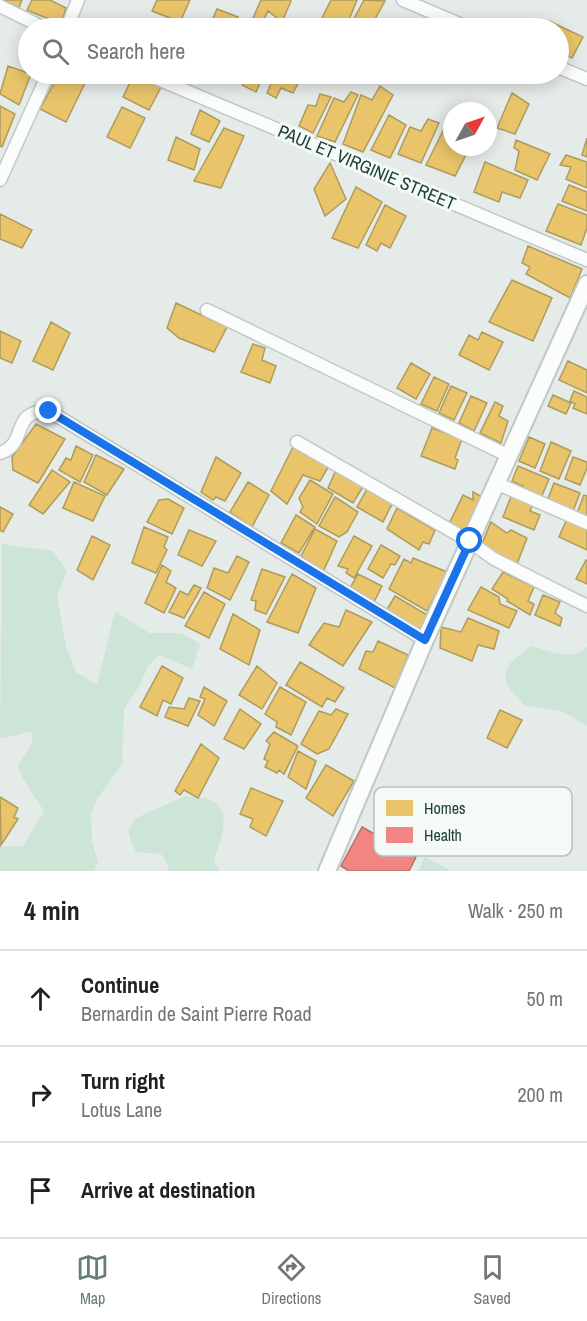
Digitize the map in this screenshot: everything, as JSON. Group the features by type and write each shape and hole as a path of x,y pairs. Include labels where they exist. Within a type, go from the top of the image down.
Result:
{"main road":[{"path":"327,871 425,640 587,284"}],"street":[{"path":"71,18 78,0"},
{"path":"403,0 445,18"},
{"path":"0,6 24,18"},
{"path":"569,72 587,79"},
{"path":"0,180 43,84"},
{"name":"PAUL ET VIRGINIE STREET","path":"170,84 587,260"},
{"path":"207,310 509,456"},
{"path":"0,453 16,440 24,418 37,411 49,411 425,640"},
{"path":"297,442 470,541 494,559 587,606"},
{"path":"496,483 587,523"}],"green space":[{"path":"2,544 53,551 67,572 57,596 66,646 76,672 97,685 115,611 149,633 181,633 200,644 192,669 159,655 148,666 140,685 124,709 122,764 97,799 91,813 92,842 98,862 94,871 0,871 0,845 3,847 23,846 44,811 22,777 18,765 32,744 32,732 0,738"},
{"path":"531,646 568,655 576,654 587,646 587,726 564,712 524,705 508,687 505,673 510,663"},
{"path":"185,796 210,800 222,811 224,819 222,837 214,862 220,871 168,871 168,865 161,854 136,852 128,829 136,818"},
{"path":"425,857 450,870 418,871"}],"building: Homes":[{"path":"3,0 22,0 19,8"},
{"path":"32,0 50,0 66,8 63,18 46,18 27,10"},
{"path":"157,0 190,0 182,18 170,18 152,11"},
{"path":"261,0 291,1 284,18 277,18 268,11 264,18 253,18"},
{"path":"331,0 357,0 350,18 322,18"},
{"path":"364,0 385,1 376,18 354,18"},
{"path":"217,9 238,17 238,18 213,18"},
{"path":"569,30 583,37 572,58 569,56"},
{"path":"8,66 18,69 18,84 27,84 19,105 0,94"},
{"path":"54,84 85,84 66,122 40,109"},
{"path":"129,84 155,84 161,87 149,110 123,97"},
{"path":"242,84 260,84 256,92"},
{"path":"271,84 298,84 293,93 281,88 276,98 267,93"},
{"path":"380,86 393,95 363,152 343,144 361,95 372,100"},
{"path":"351,92 358,95 335,142 317,136 334,98 344,102"},
{"path":"512,93 529,104 515,134 497,128"},
{"path":"320,94 331,97 313,133 299,126 308,105 316,106"},
{"path":"0,106 15,114 2,147 0,146"},
{"path":"122,107 145,118 130,148 107,137"},
{"path":"200,110 220,121 209,142 191,134"},
{"path":"389,115 406,125 390,158 371,150"},
{"path":"428,119 439,123 421,163 398,154 410,127 421,131"},
{"path":"224,128 244,136 221,188 194,181"},
{"path":"443,131 443,156 465,156 455,176 426,165"},
{"path":"176,137 200,149 194,170 168,160"},
{"path":"587,138 587,157 582,155"},
{"path":"516,140 550,154 537,180 515,170 519,151 514,148"},
{"path":"566,155 587,162 587,188 566,179 571,167 560,165"},
{"path":"485,162 528,180 520,198 502,192 499,202 474,192"},
{"path":"330,163 346,199 325,216 314,189"},
{"path":"569,185 587,192 587,211 562,201"},
{"path":"356,187 382,202 358,248 332,238"},
{"path":"558,204 587,215 587,228 581,245 546,231"},
{"path":"385,205 406,216 390,248 381,243 377,251 366,245"},
{"path":"0,214 32,230 22,248 0,239"},
{"path":"528,246 582,269 570,298 526,274 530,267 522,263"},
{"path":"512,280 552,298 533,341 489,322"},
{"path":"176,303 227,327 214,352 179,338 167,328"},
{"path":"51,322 70,333 53,370 33,361"},
{"path":"0,331 21,341 12,363 0,358"},
{"path":"482,332 503,342 489,370 459,355 469,335 478,340"},
{"path":"253,344 265,348 262,360 276,366 270,383 241,372"},
{"path":"568,361 587,370 587,393 559,380"},
{"path":"411,363 430,374 416,399 397,388"},
{"path":"434,377 449,384 437,411 421,404"},
{"path":"451,386 467,393 454,420 439,413"},
{"path":"574,391 587,397 587,414 573,408 575,404 570,401"},
{"path":"553,395 571,403 566,414 548,406"},
{"path":"471,396 487,403 474,431 459,423"},
{"path":"495,402 503,406 499,416 508,421 501,443 480,433"},
{"path":"36,424 65,439 38,483 13,470 12,457"},
{"path":"432,428 462,439 455,458 458,460 455,469 421,456"},
{"path":"529,437 545,444 535,468 519,461"},
{"path":"551,442 571,451 559,479 540,471"},
{"path":"294,445 330,464 320,481 303,475 287,504 271,491"},
{"path":"76,446 93,455 80,482 59,470 66,458 71,460"},
{"path":"96,455 124,469 107,495 84,482"},
{"path":"216,457 241,473 225,501 216,497 213,500 201,492"},
{"path":"573,457 587,462 580,485 565,479"},
{"path":"518,466 549,479 541,498 521,490 523,486 512,481"},
{"path":"52,470 70,482 43,514 29,505"},
{"path":"336,470 364,485 353,503 328,488"},
{"path":"310,480 333,494 317,524 300,512 303,507 299,498"},
{"path":"74,482 105,496 93,521 63,508"},
{"path":"248,482 269,495 252,527 230,512"},
{"path":"554,483 580,493 573,511 547,501"},
{"path":"367,489 393,502 383,522 357,507"},
{"path":"473,492 484,498 465,533 449,524 463,495 473,500"},
{"path":"512,494 533,504 530,511 540,515 534,530 503,517"},
{"path":"584,495 587,496 587,517 577,513"},
{"path":"335,497 358,512 347,532 339,537 319,526"},
{"path":"168,499 184,508 172,534 147,522 159,500"},
{"path":"0,507 13,514 3,532 0,530"},
{"path":"397,508 435,530 429,544 423,542 419,550 387,529"},
{"path":"296,515 315,527 299,553 281,543"},
{"path":"567,519 587,527 587,550 559,537"},
{"path":"491,522 507,533 511,530 527,538 517,564 481,546"},
{"path":"144,527 168,537 164,547 167,550 156,573 132,563"},
{"path":"315,529 337,541 323,572 301,556"},
{"path":"189,530 216,541 202,566 178,555"},
{"path":"92,536 110,545 93,580 77,570"},
{"path":"354,536 372,546 354,578 346,573 348,569 338,566"},
{"path":"381,545 400,556 395,565 391,564 383,578 368,569"},
{"path":"237,556 249,562 230,600 207,588 214,568 228,573"},
{"path":"413,558 447,572 427,611 389,589 404,559 411,563"},
{"path":"587,561 587,584 576,579"},
{"path":"162,565 171,571 166,582 176,588 164,613 145,603"},
{"path":"262,569 285,577 266,614 255,610 256,601 251,600"},
{"path":"503,572 534,587 528,601 534,604 530,615 492,589"},
{"path":"292,574 316,588 298,633 267,622"},
{"path":"358,574 382,586 374,602 350,588"},
{"path":"194,585 201,588 184,618 169,612 180,591 188,595"},
{"path":"481,587 499,597 500,604 517,611 509,628 468,610"},
{"path":"204,592 225,604 209,638 185,626"},
{"path":"543,595 560,602 555,613 562,618 560,626 535,615"},
{"path":"395,596 429,616 421,632 386,611"},
{"path":"346,610 372,622 343,666 309,645 324,623 339,627"},
{"path":"233,614 260,630 249,665 220,649"},
{"path":"468,618 499,631 494,649 478,645 472,661 440,648 441,627 461,632"},
{"path":"378,641 408,655 395,688 359,669 366,651 373,652"},
{"path":"300,662 344,688 335,702 327,698 322,707 286,685"},
{"path":"162,666 183,678 171,704 163,700 157,716 140,707"},
{"path":"257,666 277,683 262,709 239,695"},
{"path":"204,687 227,701 214,726 198,715 205,699 200,697"},
{"path":"280,687 306,702 291,735 276,727 277,722 265,714"},
{"path":"189,698 200,701 188,726 165,717 169,707 184,709"},
{"path":"240,709 261,724 244,749 224,739"},
{"path":"336,709 348,714 329,749 317,754 301,744 319,711 331,715"},
{"path":"500,710 522,720 507,748 487,738"},
{"path":"274,732 298,746 284,774 279,770 277,773 265,767 268,761 264,759 270,744 266,741"},
{"path":"201,744 219,758 198,798 184,790 180,795 175,791"},
{"path":"298,751 316,761 306,789 288,777"},
{"path":"326,765 354,781 333,816 306,798"},
{"path":"251,788 283,801 266,836 250,827 253,819 240,814"},
{"path":"0,797 18,808 14,817 18,819 1,845"}],"building: Health":[{"path":"362,827 374,834 374,856 416,857 409,871 349,871 341,866"}],"route":[{"path":"49,411 425,640 470,541"}]}
